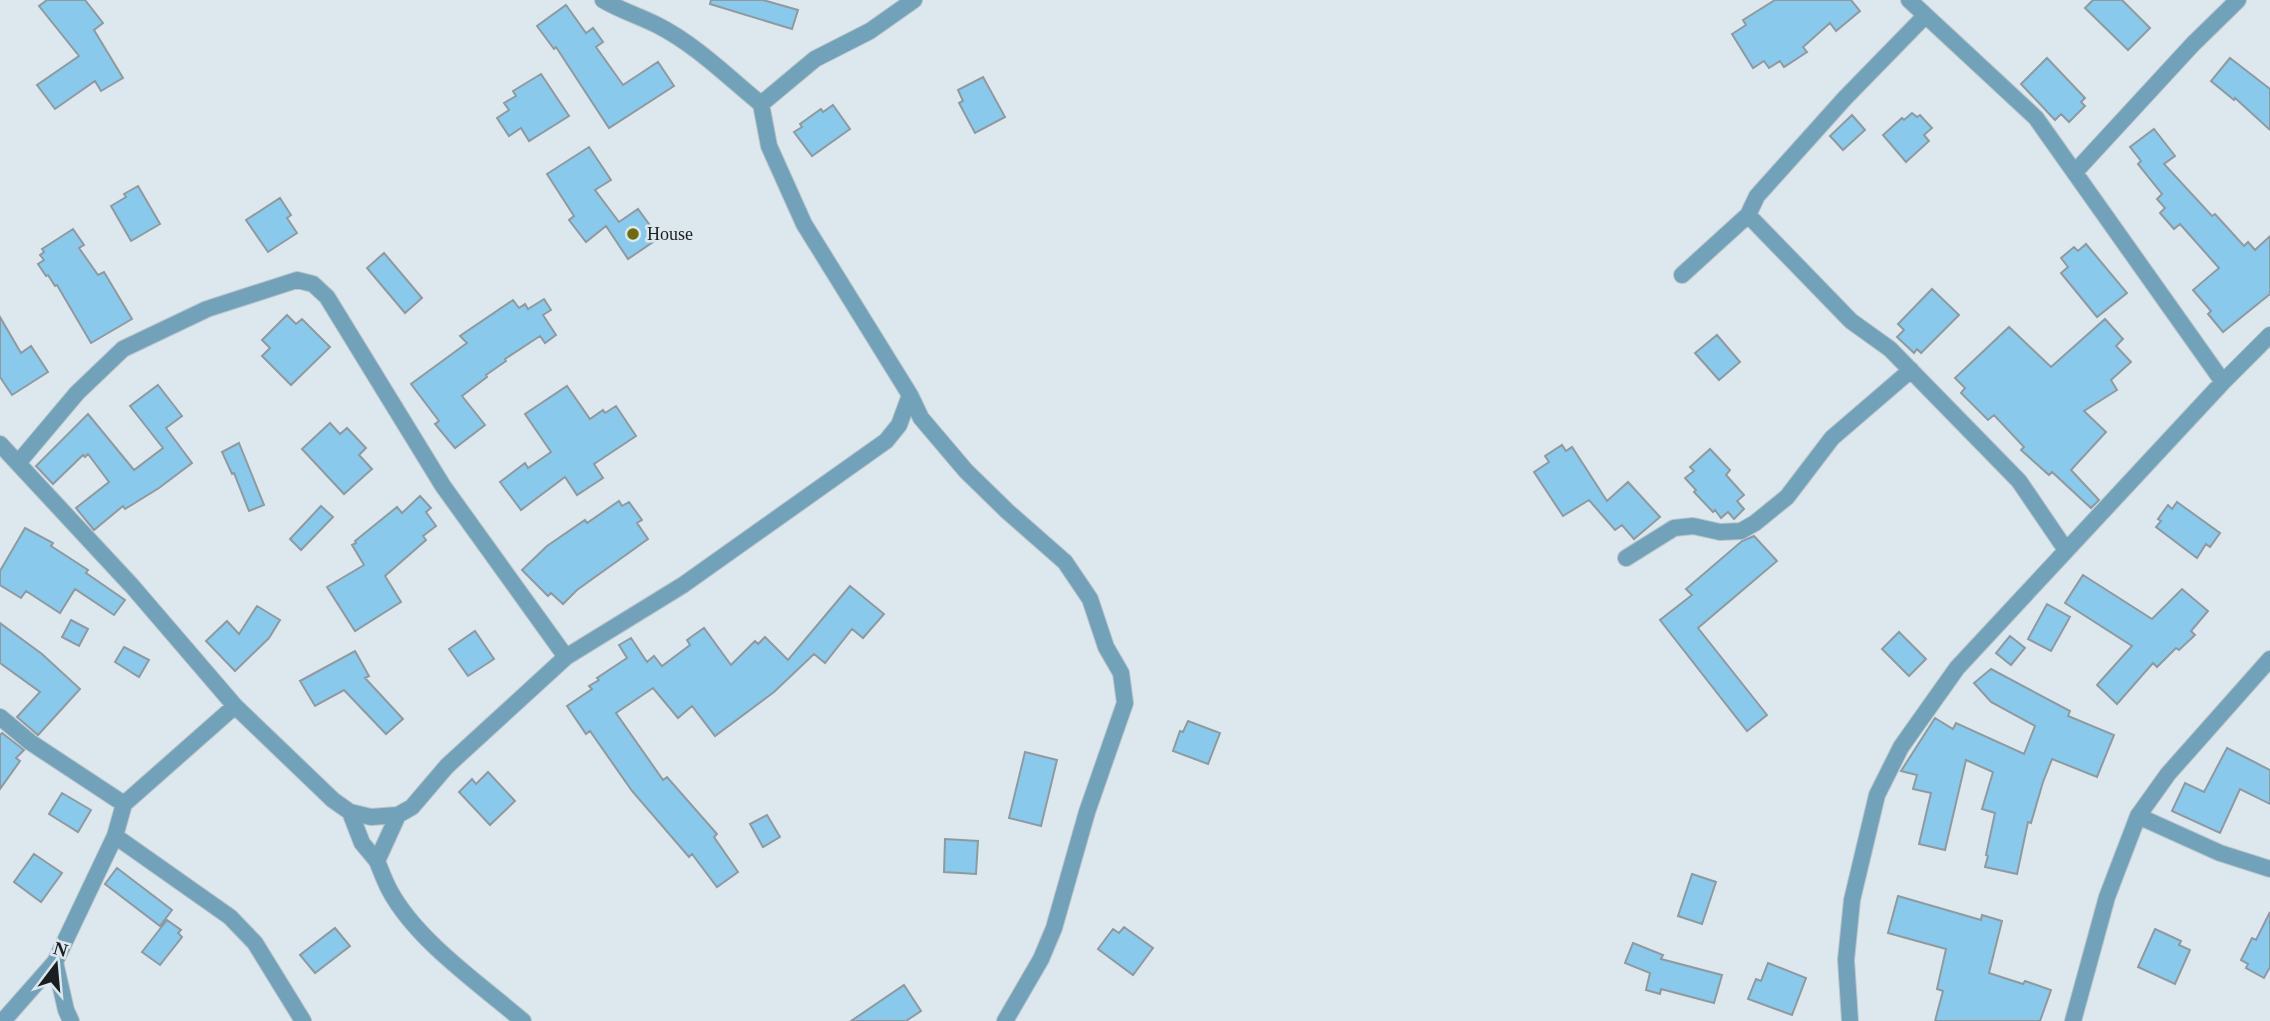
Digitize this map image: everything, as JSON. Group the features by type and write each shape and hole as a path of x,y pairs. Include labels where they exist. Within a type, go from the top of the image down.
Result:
{"street":[{"path":"603,0 656,24 682,41 761,104 769,146 804,224 879,342 921,418 966,471 1027,530 1065,562 1090,599 1106,647 1121,673 1125,703 1087,812 1054,928 1041,959 1004,1021"},
{"path":"761,104 815,59 870,31 914,0"},
{"path":"1909,0 2036,118 2223,382"},
{"path":"2075,172 2193,44 2238,0"},
{"path":"1682,275 1748,215 1757,196 1845,98 1925,16"},
{"path":"1748,215 1851,321 1890,349 2019,481 2066,550"},
{"path":"18,463 77,393 123,349 207,309 296,280 313,285 327,297 443,486 566,657"},
{"path":"1850,1021 1846,960 1852,901 1877,795 1901,747 1957,668 2270,335"},
{"path":"1626,558 1674,528 1693,526 1720,532 1741,531 1755,523 1787,497 1832,438 1910,370"},
{"path":"0,444 132,586 236,706 324,791 350,812 371,817 398,815 412,807 447,766 566,657 682,585 886,441 899,425 910,395"},
{"path":"2073,1021 2107,897 2138,816 2168,774 2270,659"},
{"path":"3,1021 55,962 115,836 124,804 236,706"},
{"path":"0,717 30,742 124,804"},
{"path":"350,812 362,842 377,861 390,892 416,927 523,1021"},
{"path":"377,861 398,815"},
{"path":"2138,816 2220,853 2270,869"},
{"path":"115,836 230,917 255,943 303,1021"},
{"path":"55,962 71,1021"}],"building":[{"path":"47,0 85,0 103,23 94,30 123,78 101,91 95,81 55,109 37,85 79,56 39,6"},
{"path":"711,0 763,0 798,10 792,29 710,4"},
{"path":"1775,0 1851,0 1860,11 1836,31 1830,23 1803,47 1807,52 1784,67 1780,61 1769,68 1764,61 1753,68 1732,34 1746,25 1743,20"},
{"path":"2093,0 2122,0 2150,28 2128,50 2085,8"},
{"path":"566,5 586,33 593,28 603,42 596,47 623,85 658,62 674,86 609,128 556,47 554,49 537,26"},
{"path":"2047,58 2085,98 2081,102 2085,106 2069,122 2061,114 2055,120 2021,84"},
{"path":"2230,58 2270,89 2270,130 2235,98 2234,100 2211,81"},
{"path":"541,74 569,116 529,141 521,128 509,136 497,118 509,110 504,103 516,96 513,91"},
{"path":"983,77 1005,117 975,133 959,103 963,101 958,90"},
{"path":"833,105 850,129 812,156 794,132 802,127 800,124 821,109 823,112"},
{"path":"1912,113 1917,117 1920,115 1932,128 1924,135 1929,141 1906,162 1883,135"},
{"path":"1852,115 1865,130 1843,150 1830,136"},
{"path":"2154,129 2175,156 2164,164 2244,246 2248,242 2255,250 2270,236 2270,294 2223,332 2208,314 2211,311 2193,290 2219,268 2180,224 2174,229 2160,213 2165,208 2157,199 2162,194 2138,164 2141,161 2130,147"},
{"path":"589,147 611,180 595,190 619,222 638,209 659,238 628,259 606,226 586,242 569,220 574,216 547,174"},
{"path":"138,186 160,224 131,241 111,206"},
{"path":"280,198 291,215 287,218 297,233 268,252 246,220"},
{"path":"73,229 84,245 79,248 98,275 104,272 132,319 91,343 57,285 55,286 38,264 44,260 40,255 44,252 42,249"},
{"path":"2086,244 2127,293 2097,317 2061,273 2068,267 2061,258 2074,247 2078,251"},
{"path":"384,253 422,298 405,313 367,268"},
{"path":"1932,289 1959,315 1921,353 1917,349 1914,353 1897,337 1904,330 1898,324"},
{"path":"544,299 551,310 543,315 556,335 545,343 540,336 505,359 506,361 462,396 485,425 455,448 435,424 439,421 411,384 467,343 460,336 513,300 519,308 525,304 528,309"},
{"path":"287,315 296,324 302,319 330,347 291,385 262,356 270,348 262,340"},
{"path":"0,317 21,353 31,346 48,372 12,395 0,377"},
{"path":"2105,319 2123,339 2116,346 2131,362 2111,380 2117,390 2084,411 2106,432 2071,470 2099,500 2091,508 2052,472 2049,475 2021,450 2024,447 1994,415 1988,420 1961,393 1965,388 1955,378 2009,327 2051,367"},
{"path":"1717,335 1740,362 1719,380 1695,353"},
{"path":"158,385 182,416 166,428 192,463 159,488 125,509 123,506 94,530 76,508 109,482 88,454 85,457 83,455 53,484 36,466 88,414 134,470 163,448 130,406"},
{"path":"567,386 590,419 603,410 605,413 616,406 636,436 594,464 603,478 577,495 565,477 521,510 500,482 525,463 528,468 551,452 525,414"},
{"path":"330,423 340,434 347,428 366,448 359,455 372,469 344,494 302,449"},
{"path":"239,443 264,505 249,511 234,473 232,474 222,452"},
{"path":"1562,445 1566,451 1572,447 1607,501 1628,482 1660,517 1634,539 1622,525 1615,530 1589,500 1563,516 1534,472 1549,462 1545,456"},
{"path":"1710,449 1730,470 1726,475 1744,495 1737,501 1744,509 1734,519 1728,512 1721,518 1715,510 1713,512 1685,478 1694,471 1690,467"},
{"path":"420,496 431,508 426,512 436,526 423,536 426,540 385,576 401,602 355,631 327,587 364,565 352,545 355,541 397,507 402,513"},
{"path":"619,501 622,506 629,502 642,520 637,523 648,539 577,590 563,604 551,593 548,596 522,570 547,546"},
{"path":"2177,502 2220,533 2210,547 2206,544 2197,558 2156,527 2168,505 2172,509"},
{"path":"321,506 333,517 301,550 290,539"},
{"path":"25,528 53,543 51,546 88,570 86,573 125,600 114,615 75,589 60,613 26,591 21,598 0,585 0,571"},
{"path":"1754,536 1777,561 1698,628 1767,715 1747,731 1660,620 1692,595 1686,589 1742,541"},
{"path":"2083,575 2152,619 2182,589 2208,611 2191,631 2195,635 2179,650 2176,648 2157,667 2153,663 2117,704 2097,685 2132,646 2065,603"},
{"path":"850,586 884,614 863,638 852,629 825,663 814,654 774,692 715,736 692,706 678,718 653,688 616,713 663,780 667,777 717,834 714,837 738,872 717,887 692,854 689,857 632,791 590,731 586,734 567,706 592,689 589,686 599,680 597,678 627,658 619,645 631,638 647,662 654,656 662,666 690,645 687,640 704,628 731,665 755,641 758,644 765,637 788,660"},
{"path":"2047,604 2070,617 2051,651 2028,639"},
{"path":"257,606 280,620 269,638 235,671 206,641 227,621 239,634"},
{"path":"71,620 88,629 79,646 62,637"},
{"path":"0,623 42,654 80,689 38,735 17,717 40,692 0,663"},
{"path":"475,631 494,659 468,676 449,649"},
{"path":"1899,632 1926,659 1909,676 1882,649"},
{"path":"2010,636 2025,648 2011,665 1996,653"},
{"path":"124,647 149,660 139,677 115,662"},
{"path":"355,651 369,676 365,678 403,719 386,734 344,690 315,706 300,681"},
{"path":"1991,669 2070,711 2068,716 2114,735 2097,777 2052,759 2031,823 2028,822 2017,874 1985,867 1995,813 1982,809 1993,772 1966,760 1945,850 1919,844 1931,793 1913,789 1917,775 1901,771 1935,718 1953,729 1956,723 2024,754 2035,726 1991,702 1974,683"},
{"path":"1188,721 1220,733 1208,764 1173,751 1180,731 1183,732"},
{"path":"2,733 24,750 16,758 20,761 0,789 0,735"},
{"path":"2227,748 2270,770 2270,804 2240,789 2220,833 2172,811 2185,783 2204,792"},
{"path":"1025,752 1057,760 1041,826 1009,818"},
{"path":"488,772 515,801 490,825 459,792 472,779 476,784"},
{"path":"62,793 91,810 78,832 49,814"},
{"path":"767,815 780,837 763,847 750,824"},
{"path":"945,839 978,841 976,874 944,872"},
{"path":"34,854 62,873 41,902 14,882"},
{"path":"117,868 172,910 160,926 105,884"},
{"path":"1692,874 1716,882 1702,924 1678,916"},
{"path":"1898,896 1981,920 1982,915 2002,921 1989,973 2051,990 2040,1021 1935,1021 1943,991 1937,989 1946,949 1888,933"},
{"path":"2270,912 2270,967 2264,978 2246,968 2248,964 2241,960 2252,938 2256,940"},
{"path":"167,920 181,930 178,933 182,937 160,965 142,952"},
{"path":"1124,927 1153,948 1133,975 1098,949 1113,929 1119,933"},
{"path":"335,928 350,946 315,973 300,955"},
{"path":"2155,929 2181,941 2179,945 2190,950 2175,984 2138,967"},
{"path":"1633,943 1663,955 1661,959 1722,975 1714,1003 1661,989 1660,994 1646,990 1650,973 1625,963"},
{"path":"1768,963 1806,978 1792,1015 1748,999 1756,979 1761,981"},
{"path":"904,985 921,1011 906,1021 851,1021"}],"place":[{"name":"House","path":"633,234"}]}
